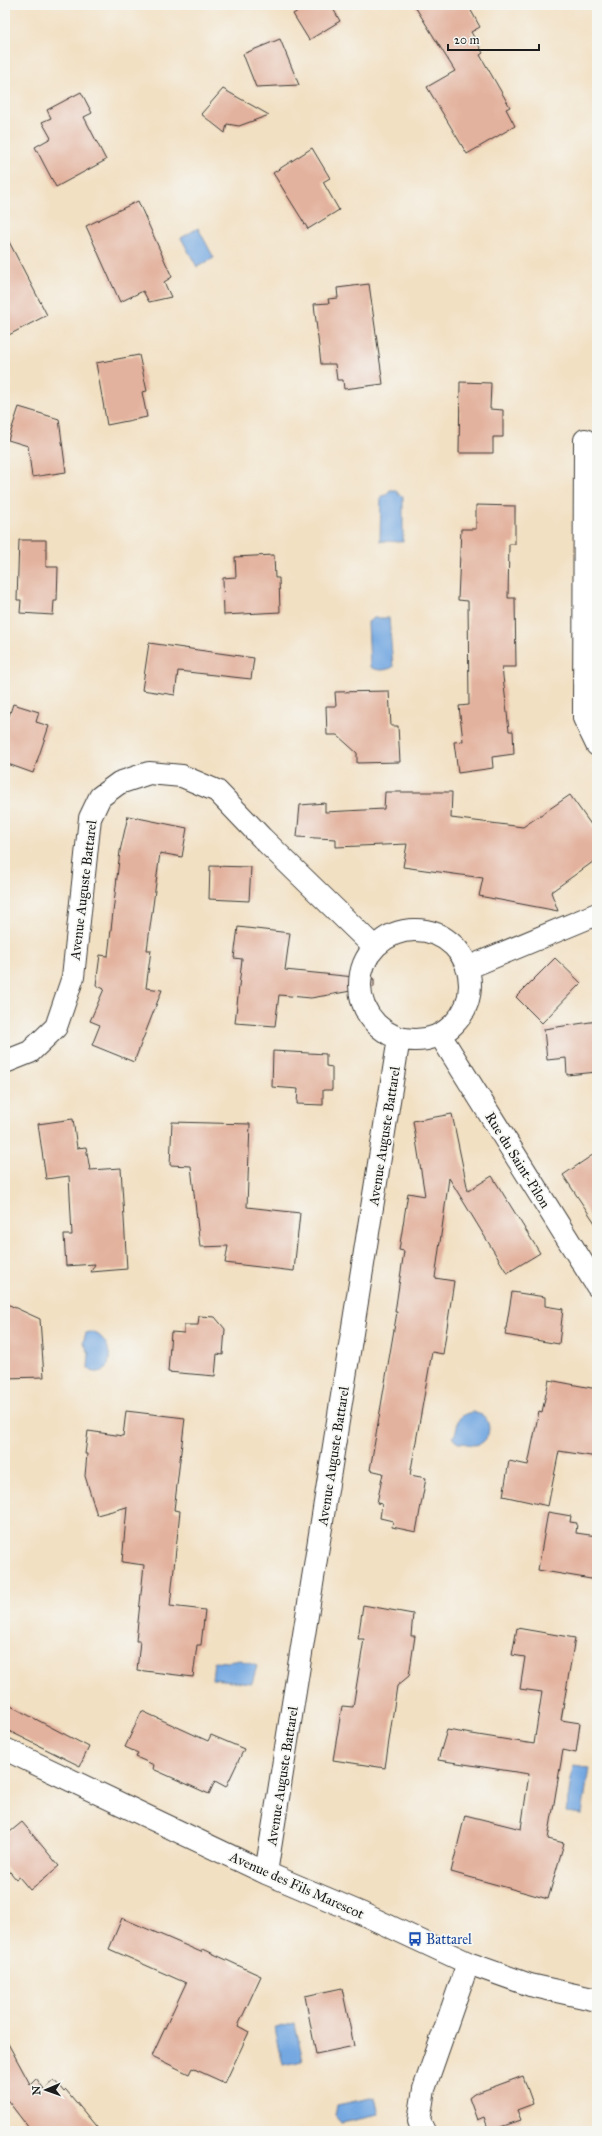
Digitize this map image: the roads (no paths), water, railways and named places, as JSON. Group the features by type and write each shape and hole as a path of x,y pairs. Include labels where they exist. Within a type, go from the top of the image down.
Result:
{"street":[{"path":"585,440 591,561 584,718 597,745"},
{"name":"Avenue Auguste Battarel","path":"5,1062 30,1052 56,1027 73,977 90,818 100,797 120,783 149,774 182,776 217,791 262,838 374,947"},
{"path":"467,968 597,914"},
{"path":"407,930 427,931 444,938 458,951 467,968 470,983 468,999 462,1013 453,1026 440,1035 426,1040 413,1041 399,1038 384,1032 372,1021 364,1007 360,992 360,976 365,960 374,947 390,936 407,930"},
{"name":"Rue du Saint-Pilon","path":"440,1035 597,1286"},
{"name":"Avenue Auguste Battarel","path":"266,1873 399,1038"},
{"name":"Avenue des Fils Marescot","path":"5,1749 266,1873 363,1914 468,1963 530,1985 597,2000"},
{"path":"424,2131 419,2121 424,2089 468,1963"}],"water":[{"path":"198,228 214,258 197,267 181,238"},
{"path":"390,490 396,490 399,495 403,496 403,542 380,541 381,496 386,495"},
{"path":"374,618 389,618 393,667 384,670 378,670 370,667 368,622"},
{"path":"90,1332 101,1337 108,1349 109,1362 102,1372 93,1372 88,1368 89,1353 83,1342 86,1333"},
{"path":"473,1412 482,1415 485,1418 489,1426 488,1435 483,1442 476,1445 458,1443 453,1437 456,1432 459,1419 466,1414"},
{"path":"240,1660 257,1666 252,1683 212,1679 214,1661 228,1662"},
{"path":"573,1766 589,1768 582,1814 566,1812"},
{"path":"295,2023 303,2061 283,2065 275,2028"},
{"path":"375,2097 379,2115 341,2123 335,2116 337,2105"}],"place":[{"name":"Battarel","path":"415,1939"}]}
